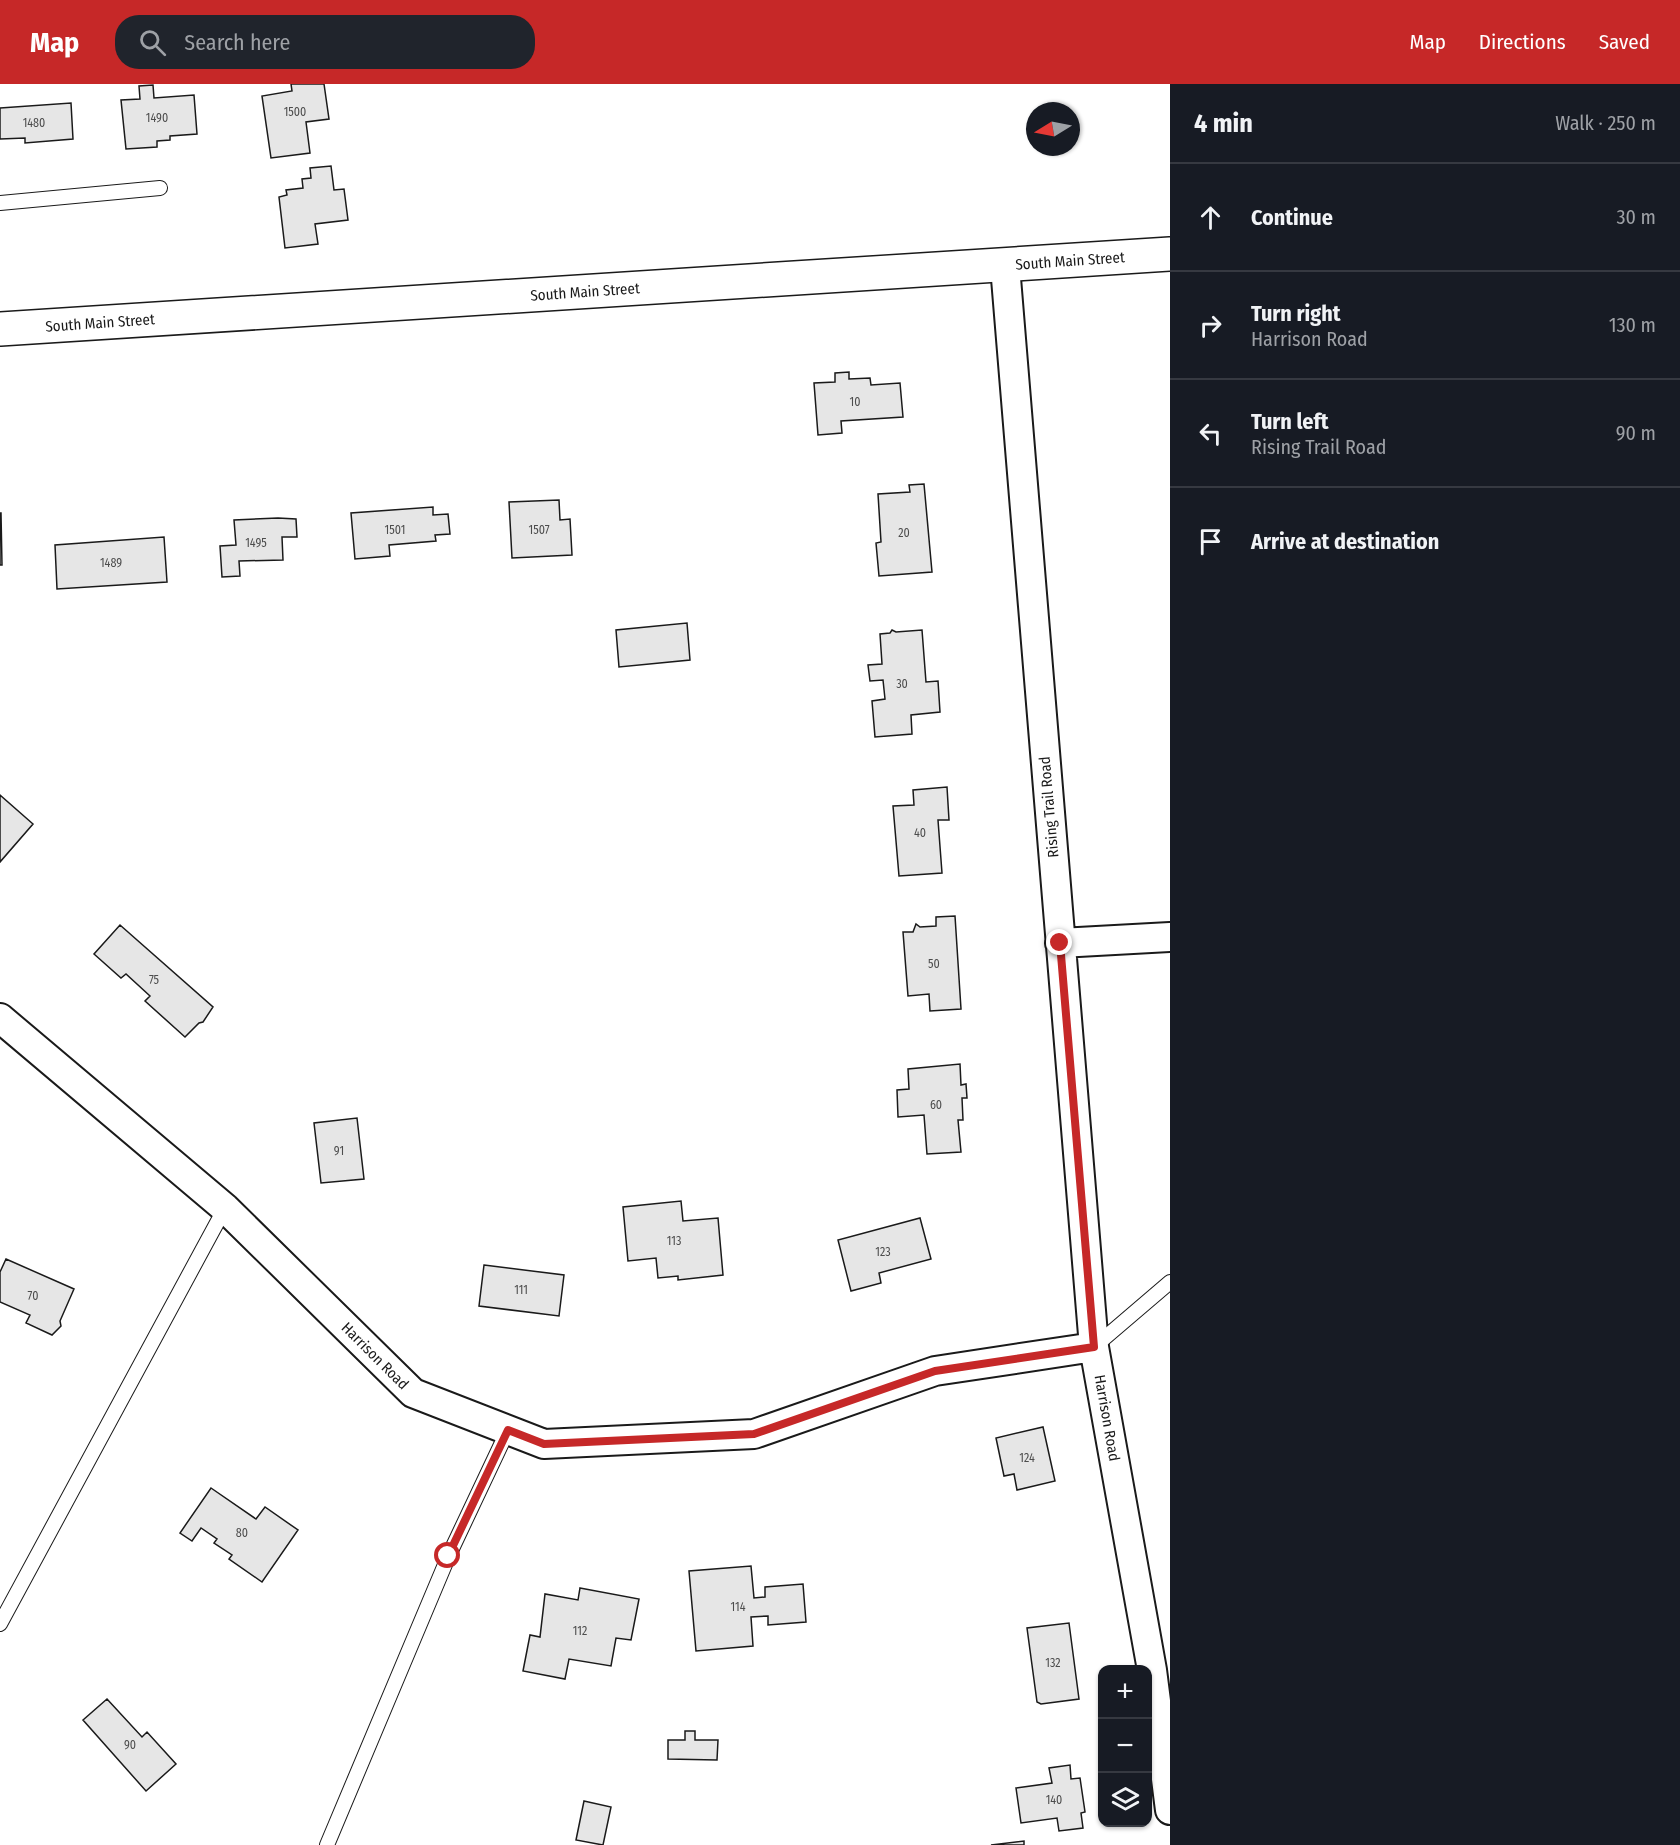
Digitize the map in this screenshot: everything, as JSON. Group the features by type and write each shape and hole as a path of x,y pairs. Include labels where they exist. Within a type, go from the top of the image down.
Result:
{"highway":[{"name":"South Main Street","path":"0,329 1170,254"}],"street":[{"name":"Rising Trail Road","path":"1005,266 1094,1347"},
{"path":"1060,943 1170,937"},
{"name":"Harrison Road","path":"0,1018 225,1208 413,1393 544,1444 754,1434 935,1371 1094,1347 1152,1670 1170,1810"}],"lane":[{"path":"0,203 160,188"},
{"path":"0,1624 225,1208"},
{"path":"1094,1347 1170,1282"},
{"path":"327,1845 448,1556 508,1430"}],"building":[{"path":"291,84 324,84 329,119 306,122 310,153 271,158 262,96 292,91"},
{"path":"153,85 154,98 194,95 197,134 170,136 170,140 157,141 157,147 126,149 121,100 140,99 139,86"},
{"path":"71,103 73,139 25,143 25,138 0,139 0,108"},
{"path":"331,166 334,190 344,189 348,220 315,224 318,244 285,248 279,197 287,195 286,190 303,188 302,179 311,178 310,168"},
{"path":"849,372 849,379 870,378 871,385 900,383 903,417 841,421 842,433 818,435 814,383 835,382 835,373"},
{"path":"924,484 932,572 879,576 876,543 881,542 878,494 910,492 909,485"},
{"path":"559,500 560,520 570,519 572,555 512,558 509,502"},
{"path":"433,507 433,515 448,514 450,534 435,535 436,541 389,545 390,556 355,559 351,513"},
{"path":"1,513 2,565 0,565"},
{"path":"296,519 297,537 282,537 283,560 239,561 240,576 222,577 220,546 236,545 234,520"},
{"path":"164,537 167,582 57,589 55,545"},
{"path":"687,623 690,660 619,667 616,630"},
{"path":"892,630 896,632 922,630 926,682 938,681 940,712 911,715 912,734 875,737 872,701 885,699 883,680 870,681 868,665 882,664 880,634 890,633"},
{"path":"947,787 949,820 938,820 942,873 899,876 893,806 914,805 913,790"},
{"path":"0,795 33,824 0,862"},
{"path":"955,916 961,1009 930,1011 929,994 908,996 903,932 913,932 916,924 920,927 936,926 936,917"},
{"path":"120,925 213,1007 203,1022 185,1037 145,1001 150,996 126,974 121,978 94,954"},
{"path":"960,1064 961,1085 966,1084 967,1098 962,1098 963,1120 958,1120 961,1152 927,1154 924,1115 898,1117 897,1090 909,1089 908,1069"},
{"path":"357,1118 364,1179 321,1183 314,1123"},
{"path":"681,1201 683,1221 718,1218 723,1275 678,1280 678,1276 658,1278 656,1258 628,1261 623,1207"},
{"path":"920,1218 931,1259 879,1273 881,1283 851,1291 838,1240"},
{"path":"6,1259 74,1289 60,1321 61,1326 52,1335 26,1323 30,1315 0,1302 0,1272"},
{"path":"484,1265 564,1275 559,1316 479,1306"},
{"path":"1043,1427 1055,1481 1017,1490 1014,1474 1004,1476 996,1438"},
{"path":"211,1488 256,1519 265,1507 298,1530 262,1582 229,1559 232,1555 214,1543 217,1539 201,1528 192,1541 180,1533"},
{"path":"751,1566 754,1598 765,1597 765,1587 803,1584 806,1622 768,1625 768,1616 751,1617 753,1646 696,1651 689,1571"},
{"path":"580,1588 639,1599 631,1640 616,1638 611,1666 569,1659 565,1679 523,1671 530,1635 540,1637 545,1594 578,1600"},
{"path":"1069,1623 1079,1699 1041,1704 1037,1702 1027,1628"},
{"path":"107,1699 142,1737 147,1732 176,1764 146,1791 83,1720"},
{"path":"685,1731 695,1731 695,1740 718,1740 717,1760 668,1759 668,1740 685,1740"},
{"path":"1070,1765 1071,1779 1080,1778 1085,1812 1081,1813 1083,1828 1059,1831 1057,1818 1021,1823 1016,1788 1052,1783 1049,1768"},
{"path":"584,1801 611,1807 603,1845 576,1840"},
{"path":"1024,1841 1024,1845 991,1845"}],"route":[{"path":"448,1556 508,1430 544,1444 754,1434 935,1371 1094,1347 1060,943"}]}
